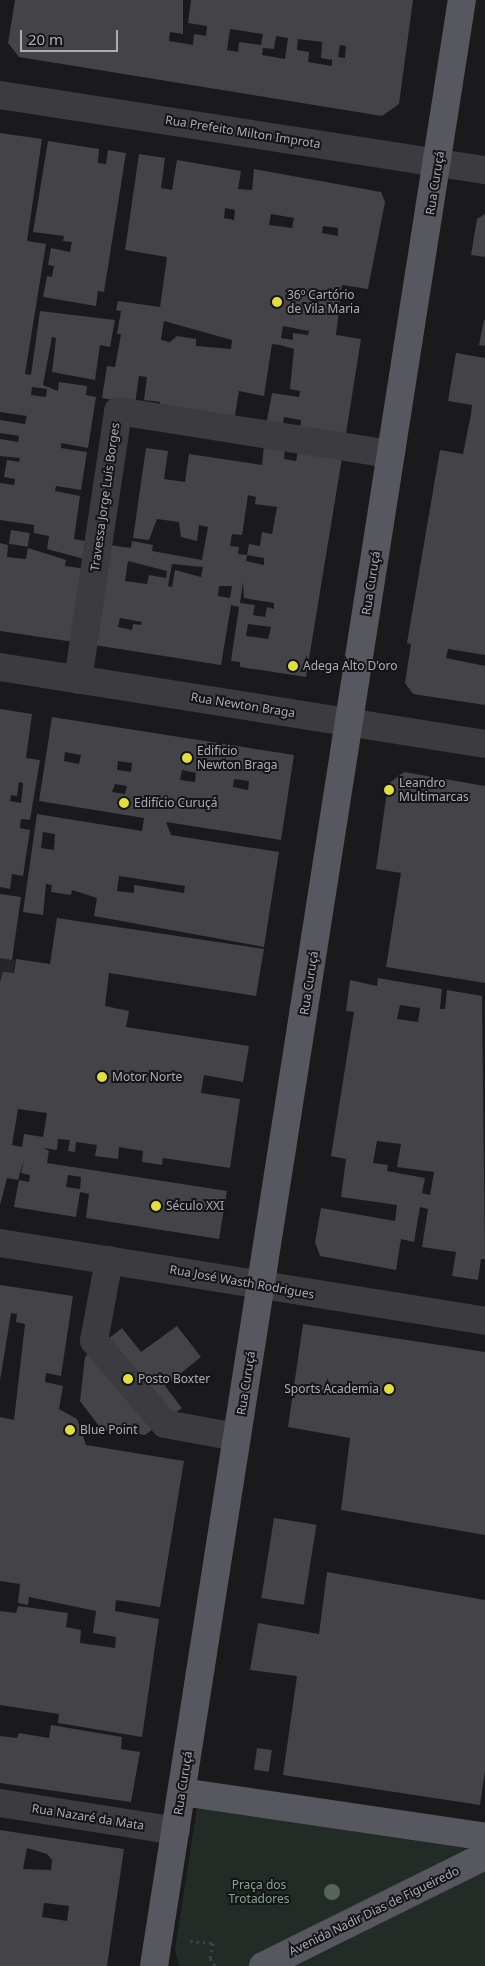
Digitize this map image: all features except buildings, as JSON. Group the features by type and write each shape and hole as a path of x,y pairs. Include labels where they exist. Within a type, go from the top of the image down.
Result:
{"main road":[{"name":"Rua Curuçá","path":"154,1966 348,722 438,164 462,0"},
{"path":"182,1792 485,1837"},
{"name":"Avenida Nadir Dias de Figueiredo","path":"263,1966 485,1856"},
{"path":"159,1940 164,1966"}],"street":[{"name":"Rua Prefeito Milton Improta","path":"0,95 485,170"},
{"name":"Travessa Jorge Luís Borges","path":"78,680 118,411 392,454"},
{"name":"Rua Newton Braga","path":"0,668 485,744"},
{"name":"Rua José Wasth Rodrigues","path":"0,1243 485,1320"},
{"path":"109,1260 94,1340 165,1424 237,1437"},
{"name":"Rua Nazaré da Mata","path":"0,1802 176,1831"}],"path":[{"path":"195,1941 213,1943 210,1958 215,1966"}],"shaded area":[{"path":"0,958 15,960 0,1061"}],"green space":[{"name":"Praça dos Trotadores","path":"197,1808 476,1850 485,1856 485,1966 179,1966 175,1949"}],"place":[{"name":"36º Cartório de Vila Maria","path":"277,302"},
{"name":"Adega Alto D'oro","path":"293,666"},
{"name":"Edificio Newton Braga","path":"187,758"},
{"name":"Leandro Multimarcas","path":"389,790"},
{"name":"Edifício Curuçá","path":"124,803"},
{"name":"Motor Norte","path":"102,1077"},
{"name":"Século XXI","path":"156,1206"},
{"name":"Posto Boxter","path":"128,1379"},
{"name":"Sports Academia","path":"389,1389"},
{"name":"Blue Point","path":"70,1430"}]}
